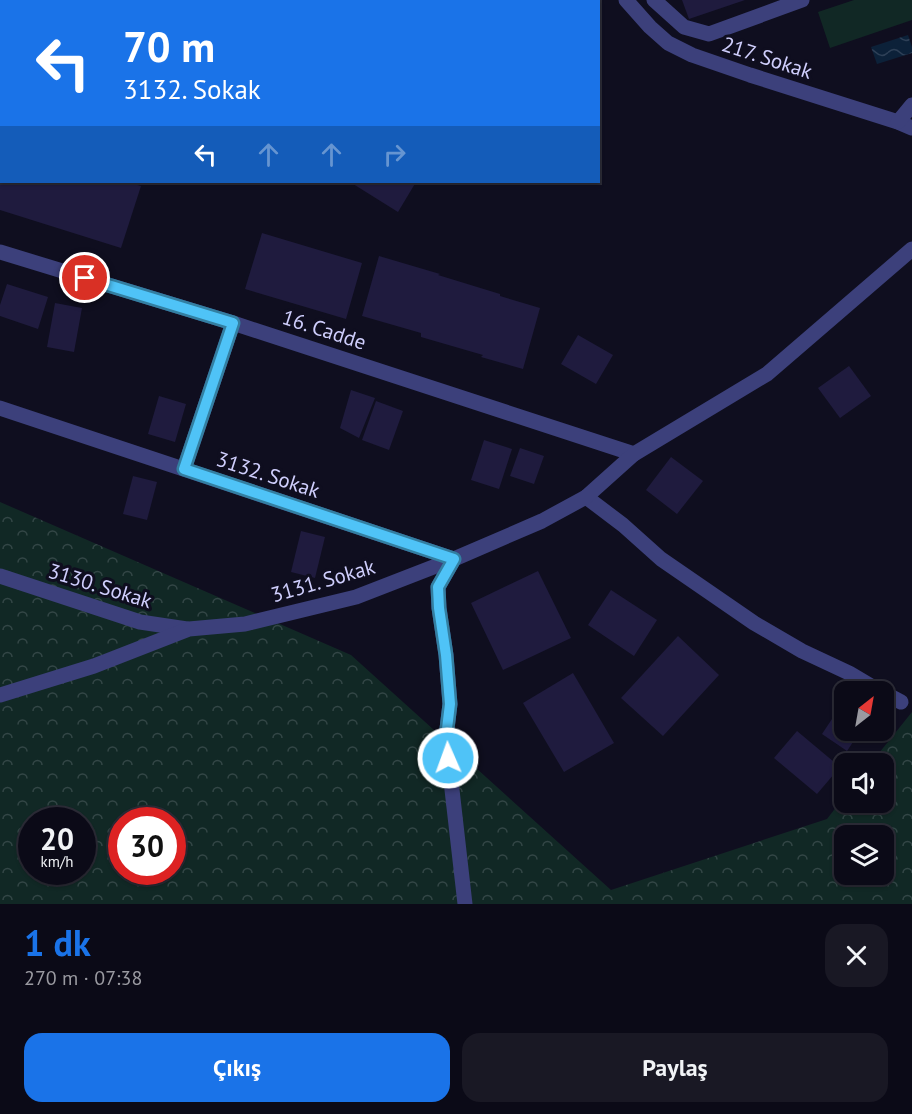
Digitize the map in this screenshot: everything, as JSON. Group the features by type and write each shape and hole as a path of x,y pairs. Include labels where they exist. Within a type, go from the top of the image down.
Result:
{"street":[{"name":"217. Sokak","path":"626,0 668,43 692,55 905,125"},
{"path":"654,0 684,27 709,34 802,0"},
{"path":"905,125 912,105"},
{"name":"3131. Sokak","path":"0,695 94,666 189,629 244,624 356,597 454,559 542,521 586,496 634,454 767,374 912,249"},
{"name":"16. Cadde","path":"0,252 233,323 634,454"},
{"path":"184,469 233,323"},
{"name":"3132. Sokak","path":"0,408 454,559"},
{"path":"586,496 661,559 754,623 802,651 863,681"},
{"path":"454,559 438,587 450,704 446,737 465,904"},
{"name":"3130. Sokak","path":"0,576 140,622 189,629"},
{"path":"894,698 901,702"}],"green space":[{"path":"854,0 912,0 912,20 830,48 818,12"},
{"path":"0,502 351,655 611,890 827,819 834,810 834,813 894,813 894,753 879,753 889,741 894,741 894,734 912,712 912,904 0,904"}],"water":[{"path":"908,35 912,53 877,64 871,47"}],"building":[{"path":"682,0 745,0 689,19"},
{"path":"0,183 130,183 141,186 121,248 0,210"},
{"path":"352,183 415,183 398,212"},
{"path":"262,233 362,263 346,319 245,289"},
{"path":"379,256 540,308 523,369 421,337 421,333 362,316"},
{"path":"7,284 48,297 38,329 0,316 0,305"},
{"path":"55,303 82,308 74,352 47,347"},
{"path":"578,335 613,355 596,384 561,364"},
{"path":"849,366 871,396 840,418 818,388"},
{"path":"351,390 375,398 359,438 340,428"},
{"path":"159,396 186,404 175,442 148,434"},
{"path":"376,401 403,411 389,450 362,440"},
{"path":"484,440 512,449 499,489 471,480"},
{"path":"520,448 544,456 534,484 510,476"},
{"path":"671,457 703,481 677,514 646,490"},
{"path":"133,476 157,482 147,520 123,514"},
{"path":"301,531 325,537 315,578 291,572"},
{"path":"538,571 571,638 503,670 471,603"},
{"path":"611,590 657,620 634,656 588,625"},
{"path":"678,636 719,675 663,736 621,698"},
{"path":"573,673 614,743 564,772 523,703"},
{"path":"834,716 834,741 854,741 847,751 822,734"},
{"path":"797,731 834,762 834,774 817,794 774,758"}],"route":[{"path":"85,278 233,323 184,469 454,559 438,587 450,704 446,737 448,758"}]}
